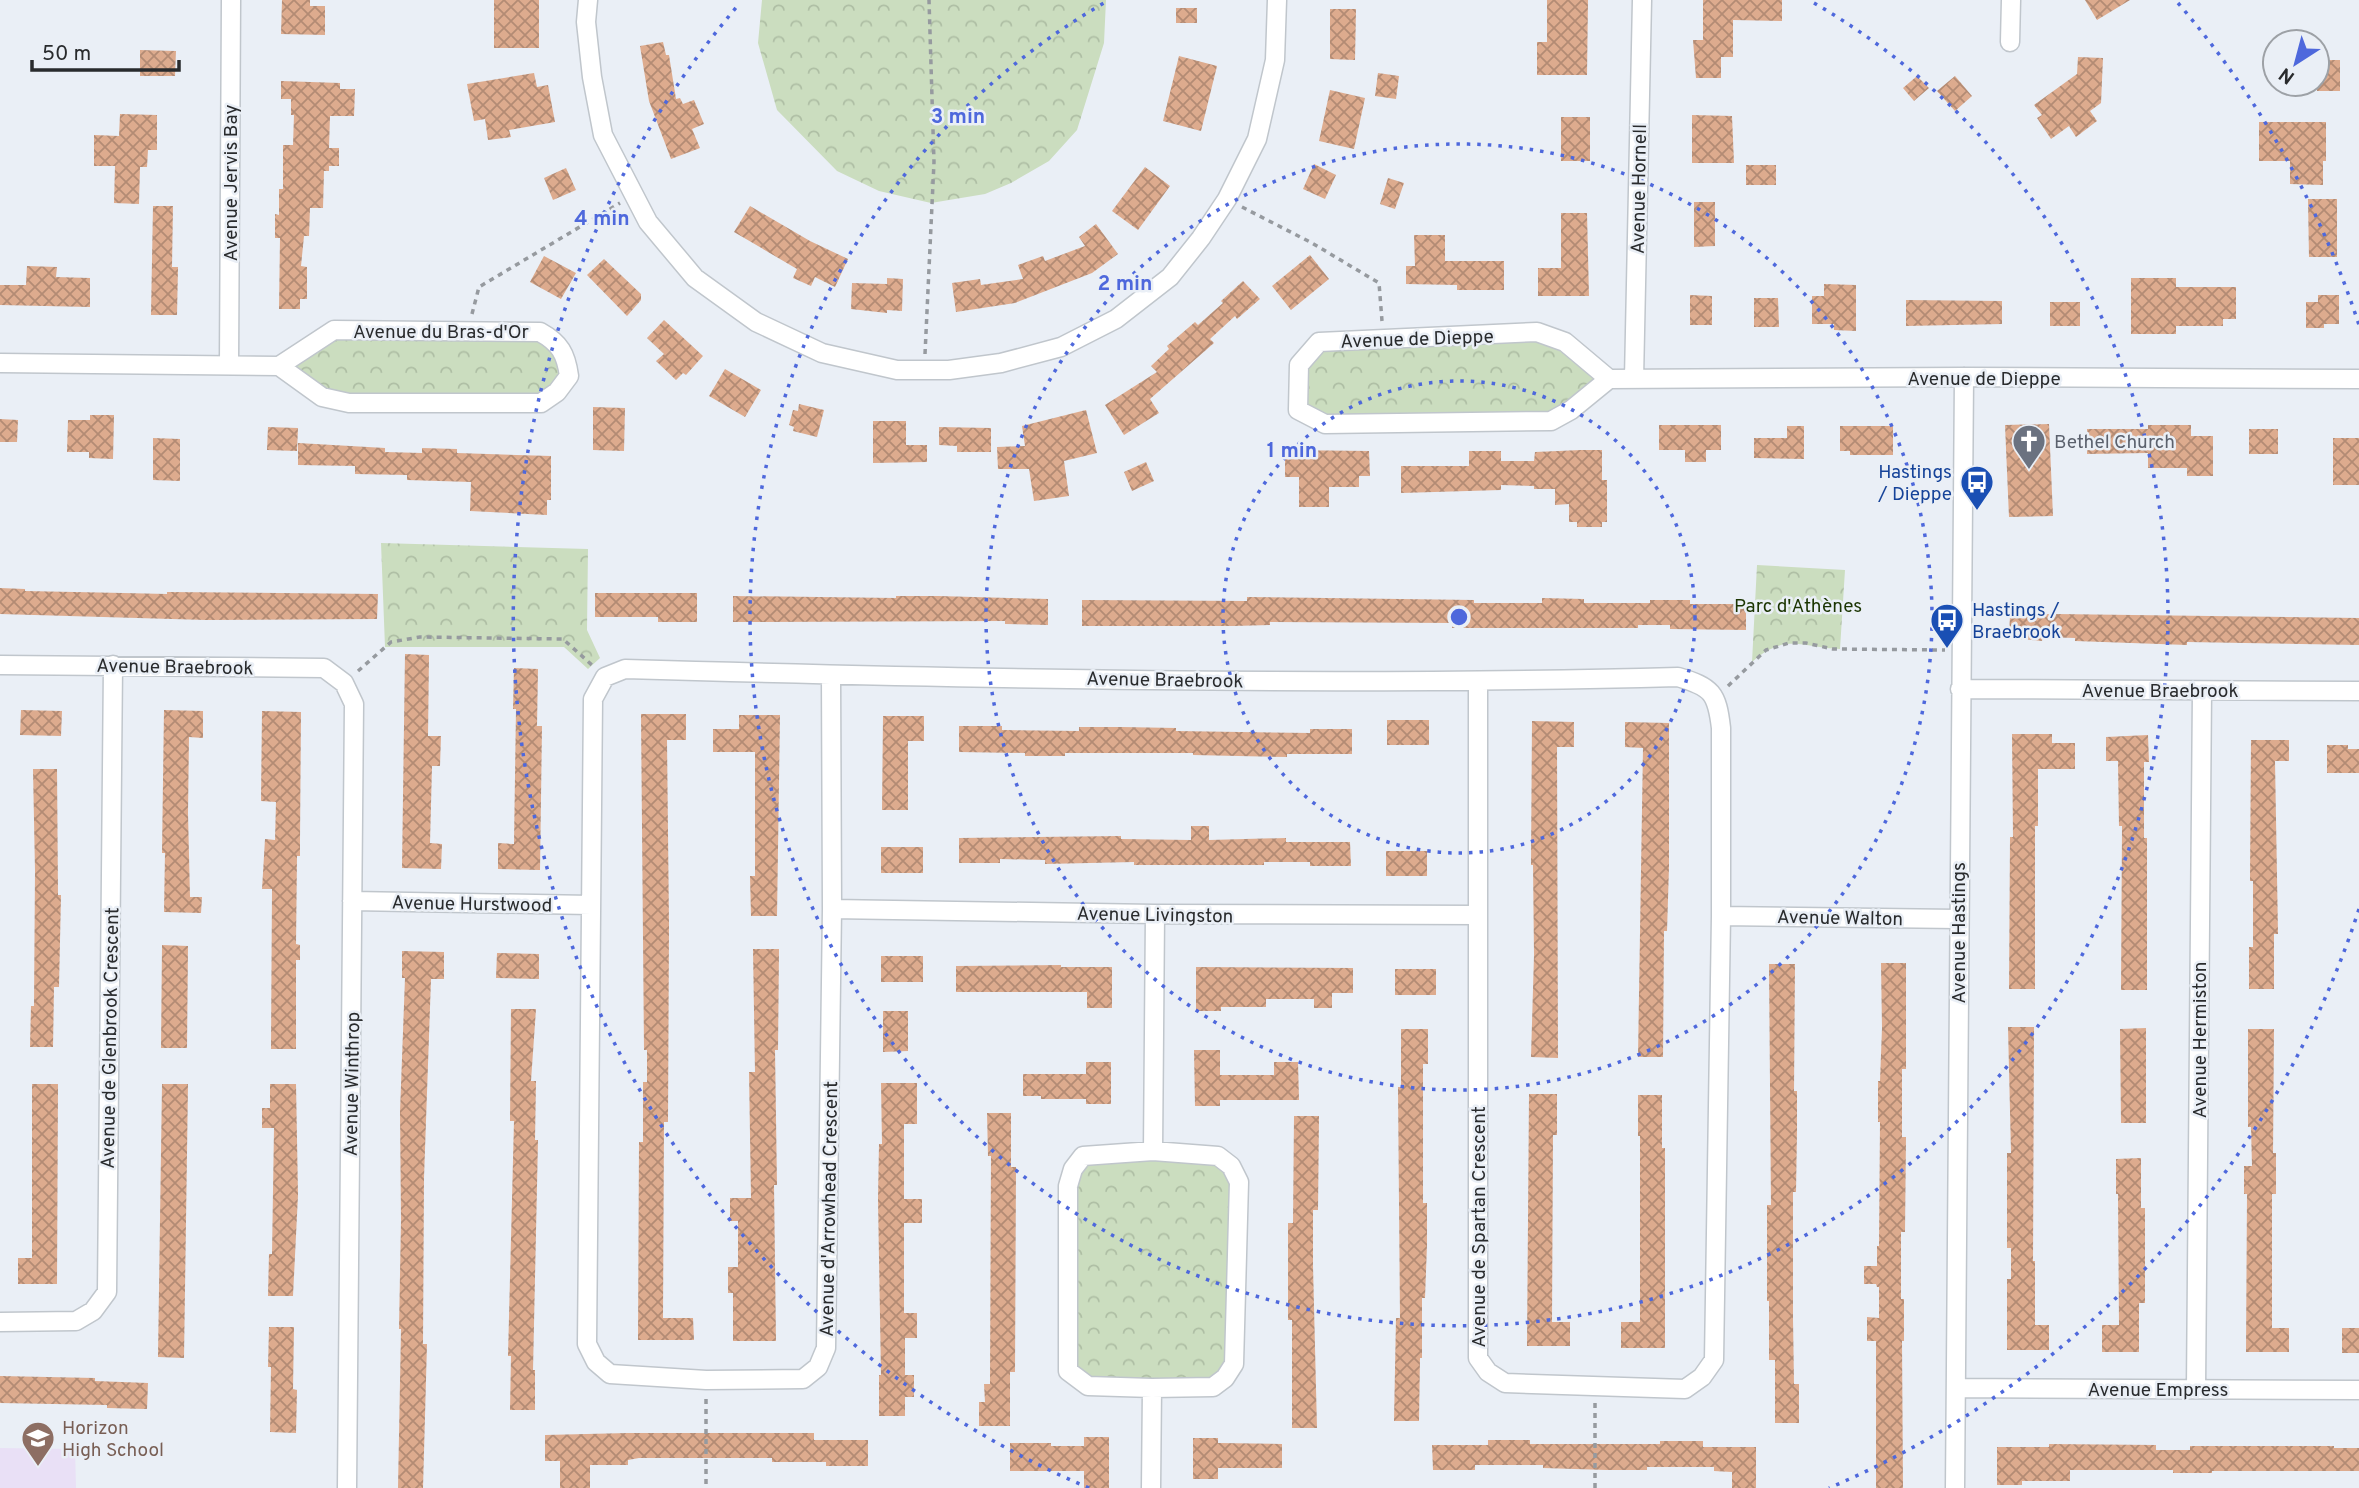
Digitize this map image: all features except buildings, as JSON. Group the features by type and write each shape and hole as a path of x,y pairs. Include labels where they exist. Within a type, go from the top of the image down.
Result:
{"street":[{"name":"Avenue Jervis Bay","path":"229,365 231,0"},
{"path":"588,0 586,22 592,77 603,135 648,222 695,278 756,322 822,353 897,370 949,370 1001,363 1061,347 1116,319 1170,277 1227,199 1257,139 1275,60 1277,0"},
{"name":"Avenue Hornell","path":"1634,379 1642,0"},
{"path":"2010,42 2011,0"},
{"name":"Avenue du Bras-d'Or","path":"334,330 466,330 540,332 555,340 566,355 569,376 557,392 541,402 349,402 321,397 279,366 334,330"},
{"name":"Avenue de Dieppe","path":"1609,379 1565,342 1537,332 1319,342 1299,365 1298,410 1325,424 1551,421 1571,410 1609,379 2359,379"},
{"path":"0,363 279,366"},
{"name":"Avenue Hastings","path":"1955,1488 1964,377"},
{"name":"Avenue Braebrook","path":"0,665 324,668 351,677"},
{"name":"Avenue de Glenbrook Crescent","path":"0,1322 76,1321 93,1311 107,1292 113,665"},
{"name":"Avenue Braebrook","path":"599,672 625,669 831,675 1478,682 1678,677 1723,694"},
{"name":"Avenue d'Arrowhead Crescent","path":"599,672 593,699 587,1344 596,1362 610,1374 706,1380 803,1379 818,1367 826,1348 832,909 831,675"},
{"name":"Avenue Winthrop","path":"347,1488 354,704 351,677"},
{"name":"Avenue de Spartan Crescent","path":"1478,682 1478,1358 1488,1372 1505,1383 1685,1389 1702,1377 1714,1360 1723,694"},
{"name":"Avenue Braebrook","path":"1961,689 2359,691"},
{"name":"Avenue Hermiston","path":"2196,1389 2202,691"},
{"name":"Avenue Hurstwood","path":"352,901 591,905"},
{"name":"Avenue Livingston","path":"832,909 1478,915"},
{"path":"1153,1151 1155,914"},
{"name":"Avenue Walton","path":"1721,916 1958,919"},
{"path":"1153,1151 1218,1156 1231,1166 1239,1182 1234,1364 1225,1378 1213,1387 1152,1388 1088,1386 1068,1370 1068,1186 1073,1169 1083,1156 1153,1151"},
{"path":"1150,1488 1152,1388"},
{"name":"Avenue Empress","path":"1956,1388 2359,1390"}],"path":[{"path":"924,370 934,162 929,0"},
{"path":"466,330 479,287 634,195"},
{"path":"1227,199 1312,243 1379,283 1383,339"},
{"path":"351,677 391,642 420,637 563,639 599,672"},
{"path":"1723,694 1766,650 1789,643 1806,643 1833,649 1945,650"},
{"path":"706,1380 706,1488"},
{"path":"1595,1387 1595,1488"}],"shaded area":[{"name":"Horizon High School","path":"0,1448 75,1449 76,1488 0,1488"}],"green space":[{"path":"762,0 1106,0 1104,43 1077,130 1049,161 1011,183 985,194 931,203 879,191 837,171 777,110 758,43"},
{"path":"334,330 540,332 569,376 541,403 349,403 279,366"},
{"path":"1537,332 1609,379 1551,421 1325,424 1298,410 1299,365 1319,342"},
{"path":"381,543 588,549 587,630 600,658 588,669 564,647 385,647"},
{"name":"Parc d'Athènes","path":"1757,565 1845,570 1840,649 1785,644 1774,647 1752,662"},
{"path":"1153,1151 1231,1166 1225,1378 1088,1386 1068,1371 1068,1186 1083,1156"}],"place":[{"name":"Bethel Church","path":"2029,471"},
{"name":"Hastings / Dieppe","path":"1977,512"},
{"name":"Hastings / Braebrook","path":"1947,650"},
{"name":"Horizon High School","path":"38,1468"}]}
